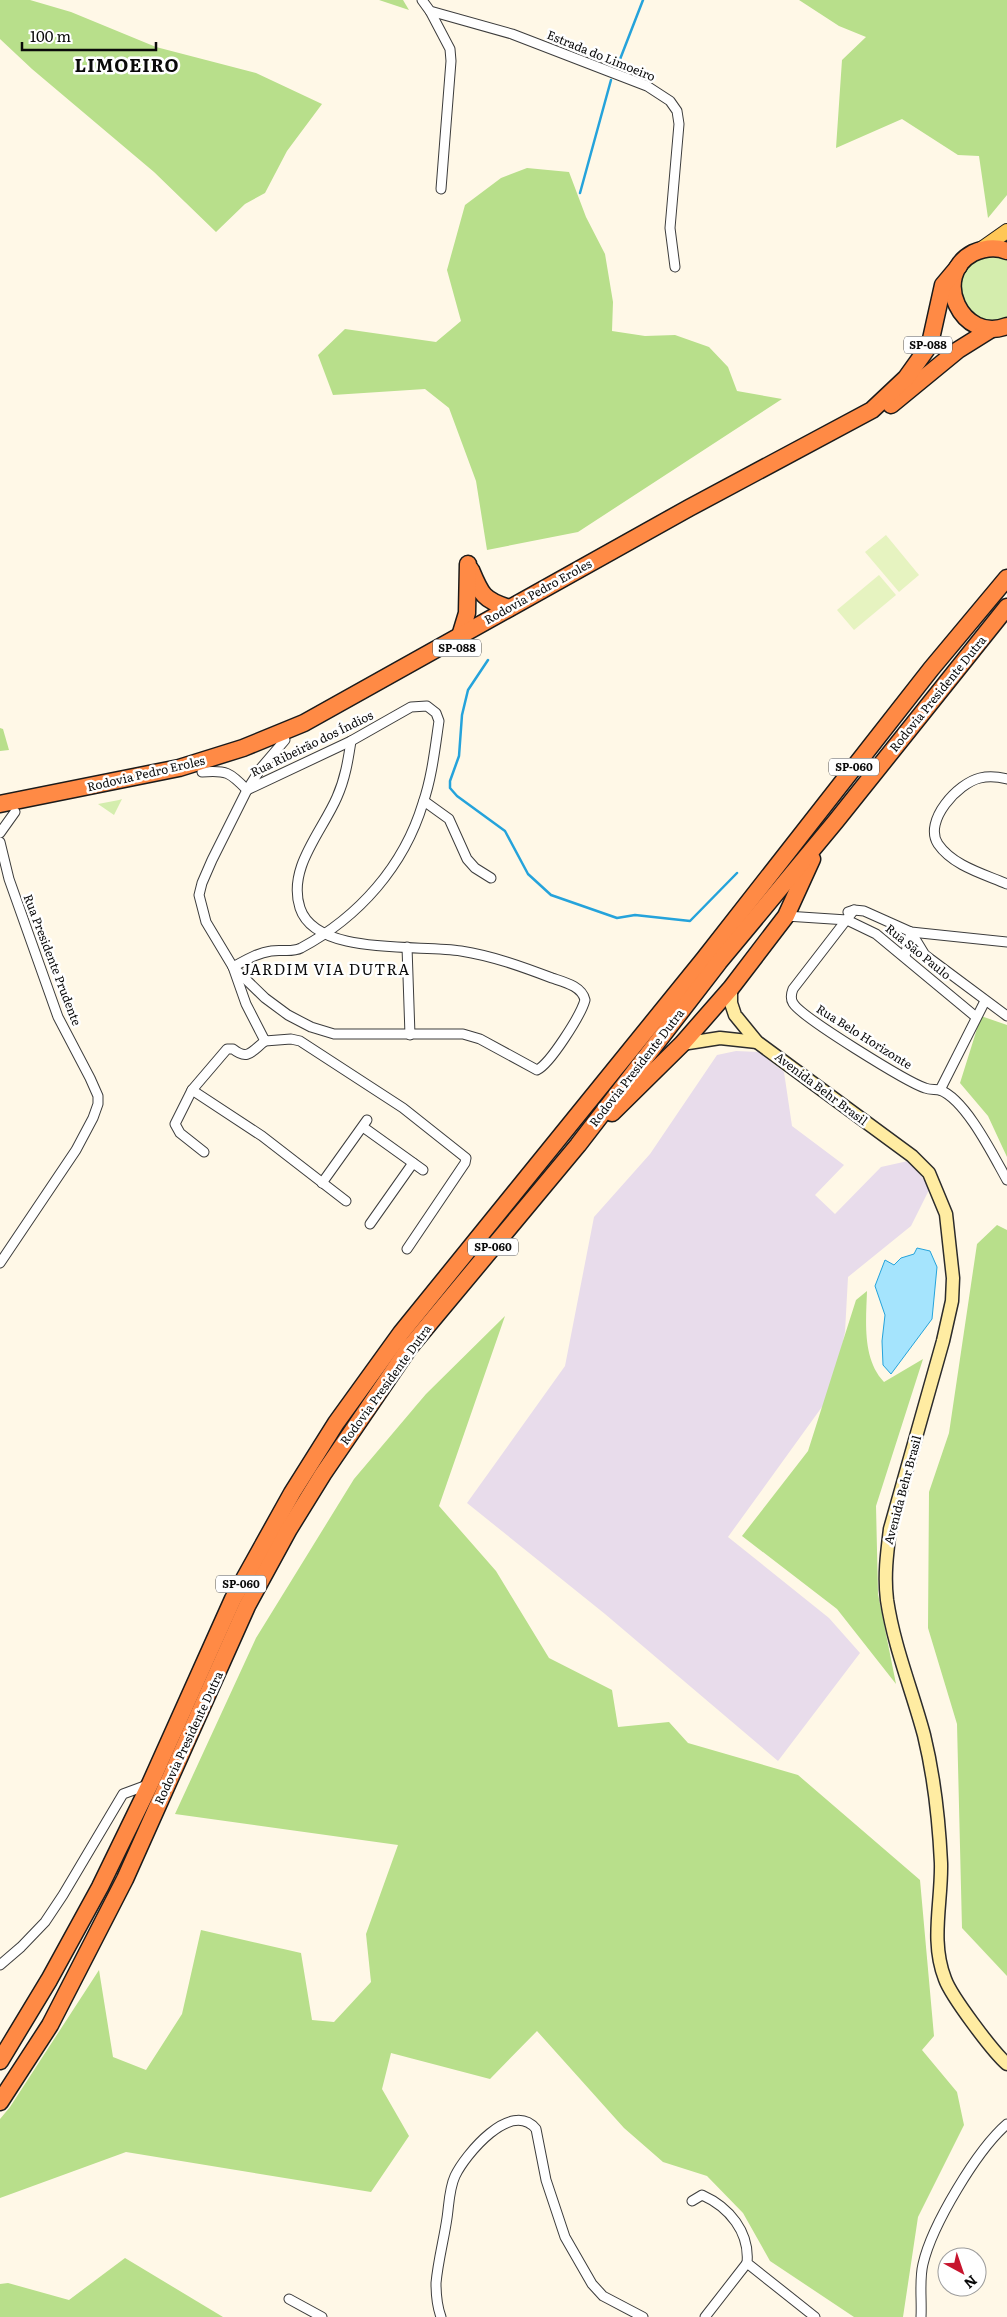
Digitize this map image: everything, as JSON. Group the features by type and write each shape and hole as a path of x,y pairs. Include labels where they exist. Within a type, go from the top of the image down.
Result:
{"highway":[{"path":"980,250 991,248 1007,251"},
{"name":"Rodovia Pedro Eroles","path":"0,804 179,768 243,748 304,723 509,608 872,410 906,378 926,350 931,339 943,285 968,256 980,250"},
{"name":"Rodovia Pedro Eroles","path":"959,266 952,288 959,311 966,320 1002,328"},
{"name":"Rodovia Pedro Eroles","path":"7,813 138,789 202,772 309,731 856,427 910,391 958,350 1002,328"},
{"path":"460,636 467,613 468,564 480,592 486,599 509,608"},
{"name":"Rodovia Presidente Dutra","path":"0,2061 49,1980 100,1887 150,1784 232,1599 292,1493 336,1423 401,1333 699,966 925,677 1007,578"},
{"name":"Rodovia Presidente Dutra","path":"0,2102 50,2026 125,1880 248,1606 289,1529 323,1474 409,1348 578,1145 719,962 1007,607"},
{"path":"578,1145 682,1044 732,988 786,916 794,895 831,825"}],"main road":[{"name":"Rodovia Pedro Eroles","path":"980,250 1007,230"}],"street":[{"path":"422,0 450,49 451,61 441,188"},
{"name":"Estrada do Limoeiro","path":"430,11 521,38 647,86 670,101 676,111 680,124 670,228 675,267"},
{"name":"Rua Ribeirão dos Índios","path":"202,772 222,771 234,775 247,790 351,742 411,707 418,705 432,708 439,721 424,801 407,842 382,882 348,916 326,933 296,950 258,954 233,967"},
{"path":"265,1041 246,1004 233,967 206,922 199,896 202,883 212,860 247,790 261,768 286,740"},
{"path":"233,967 265,998 288,1015 311,1027 334,1034 464,1034 480,1039 534,1069 539,1069 547,1061 582,1011 585,1000 581,992 562,982 482,954 346,942 326,933 305,919 296,895 296,884 306,856 338,796 347,770 351,742"},
{"path":"1007,779 989,776 969,783 947,802 938,813 934,833 937,842 952,859 1007,884"},
{"path":"424,801 449,819 467,859 475,868 490,878"},
{"path":"0,834 7,813"},
{"name":"Rua Presidente Prudente","path":"0,842 9,880 58,1017 98,1096 98,1104 93,1118 76,1150 0,1263"},
{"path":"837,918 854,910 864,911 911,932 1007,942"},
{"name":"Rua Belo Horizonte","path":"854,910 793,989 791,995 792,1002 825,1028 903,1077 926,1088 940,1090"},
{"name":"Rua São Paulo","path":"786,916 837,918 847,920 876,934 905,956 976,1017"},
{"path":"905,956 911,932"},
{"name":"Rua São Paulo","path":"911,932 925,955 1007,1016"},
{"path":"407,947 410,1035"},
{"name":"Avenida Behr Brasil","path":"732,988 731,1003 734,1015 757,1042 912,1156 928,1173 946,1214 952,1278 952,1301 943,1342 890,1529 886,1560 887,1599 895,1640 920,1722 930,1763 941,1862 941,1893 936,1924 940,1960 945,1980 968,2014 1007,2064"},
{"path":"985,1001 940,1090 950,1094 980,1132 1007,1180"},
{"path":"682,1044 720,1038 757,1042"},
{"path":"204,1152 180,1133 175,1124 192,1090 227,1050 233,1049 241,1056 246,1056 265,1041 291,1039 300,1041 403,1108 466,1158 465,1163 408,1249"},
{"path":"192,1090 262,1136 346,1201"},
{"path":"322,1183 365,1123 423,1170"},
{"path":"370,1224 413,1162"},
{"path":"0,1965 45,1922 123,1794 150,1784"},
{"path":"441,2317 437,2306 436,2284 455,2177 475,2149 497,2126 515,2120 530,2124 536,2129 546,2180 564,2237 592,2284 606,2299 642,2317"},
{"path":"921,2317 922,2266 935,2230 947,2205 986,2148 1007,2124"},
{"path":"692,2201 702,2195 731,2215 742,2234 748,2252 747,2263 705,2317"},
{"path":"747,2263 815,2317"},
{"path":"289,2299 322,2317"}],"shaded area":[{"path":"736,1051 759,1052 784,1072 792,1126 844,1165 815,1195 835,1214 881,1167 908,1161 930,1188 911,1226 848,1277 845,1332 832,1393 728,1537 829,1618 860,1653 778,1761 605,1614 467,1503 565,1366 594,1217 650,1154 717,1055"}],"green space":[{"path":"0,0 30,0 71,12 156,47 256,73 322,104 287,151 265,193 245,204 216,232 154,172 32,69 0,39"},
{"path":"379,0 403,0 409,10"},
{"path":"799,0 1007,0 1007,195 988,218 979,156 958,155 902,119 836,148 842,60 866,37 839,26"},
{"path":"527,168 569,172 586,217 605,254 613,302 612,331 645,336 675,335 709,347 728,367 737,391 782,399 578,532 487,550 476,481 449,408 425,389 333,395 318,355 345,329 436,342 461,321 447,270 465,205 501,178"},
{"path":"995,255 1007,259 1007,318 989,320 975,316 966,307 961,295 960,282 966,270 977,260"},
{"path":"886,535 919,575 899,592 865,552"},
{"path":"879,575 896,595 854,630 837,610"},
{"path":"0,728 3,729 9,750 0,751"},
{"path":"122,799 114,815 98,804 119,800"},
{"path":"981,1016 1007,1025 1007,1157 988,1116 960,1083"},
{"path":"997,1225 1007,1230 1007,1976 962,1928 957,1724 928,1628 929,1492 949,1433 977,1244"},
{"path":"867,1291 866,1327 869,1351 877,1373 884,1382 923,1359 876,1506 878,1594 896,1684 837,1609 742,1536 808,1451 856,1300"},
{"path":"505,1316 439,1506 496,1571 549,1658 612,1690 618,1727 669,1722 688,1743 798,1775 920,1880 934,2036 922,2050 957,2092 964,2125 918,2217 903,2317 854,2317 770,2261 743,2213 707,2176 663,2162 624,2128 537,2031 490,2079 391,2053 382,2089 409,2136 371,2192 126,2152 0,2198 0,2119 10,2107 99,1970 113,2057 146,2070 182,2014 201,1930 301,1953 312,2020 334,2022 371,1982 366,1934 398,1845 175,1814 256,1638 354,1479 426,1394"},
{"path":"125,2258 223,2317 0,2317 0,2284 8,2283 69,2300"}],"water":[{"path":"917,1248 930,1251 937,1267 932,1319 891,1374 883,1365 882,1341 885,1315 875,1286 885,1260 894,1265 901,1258 914,1254"}],"waterway":[{"path":"617,67 643,0"},
{"path":"580,193 611,80"},
{"path":"488,660 468,690 462,715 459,756 450,781 450,788 457,796 505,831 528,874 551,895 617,918 635,915 690,921 737,873"}],"district":[{"name":"LIMOEIRO","path":"127,66"},
{"name":"JARDIM VIA DUTRA","path":"326,970"}]}
